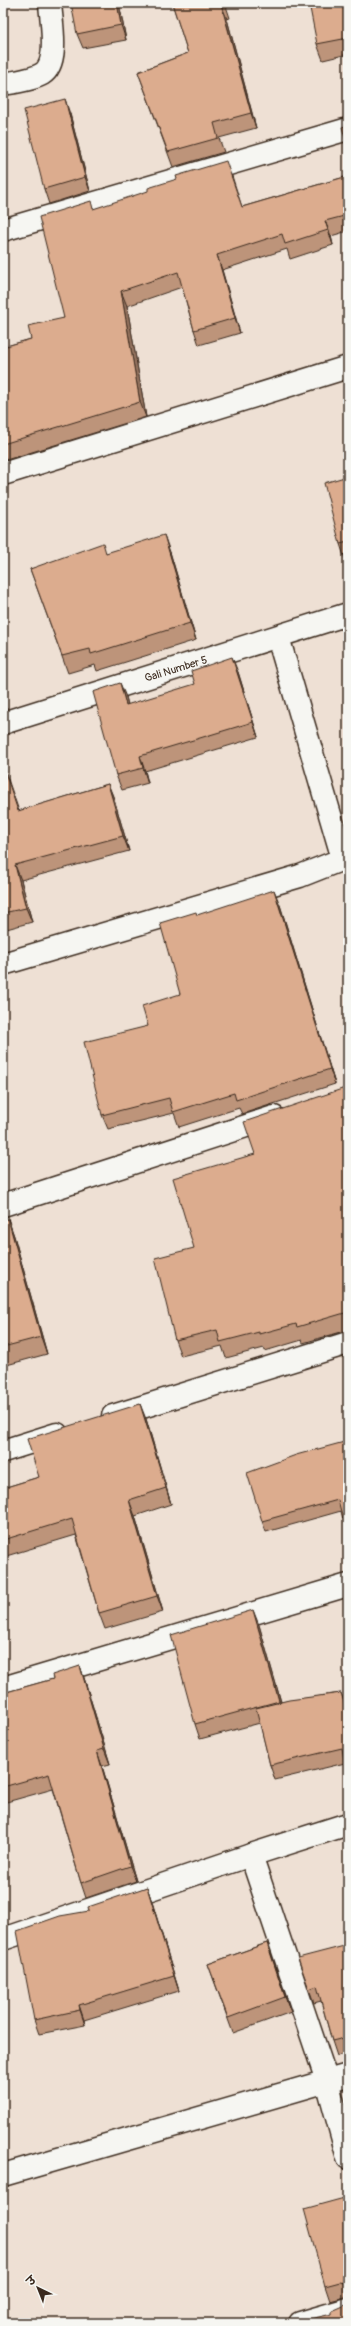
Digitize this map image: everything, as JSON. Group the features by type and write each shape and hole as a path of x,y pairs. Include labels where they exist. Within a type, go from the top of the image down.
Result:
{"street":[{"path":"3,84 42,74 51,64 53,54 50,3"},
{"path":"3,230 348,129"},
{"path":"3,474 348,367"},
{"name":"Gali Number 5","path":"3,723 348,614"},
{"path":"3,964 300,876 345,858 278,637"},
{"path":"3,1205 296,1110"},
{"path":"3,1451 348,1343"},
{"path":"3,1688 348,1585"},
{"path":"3,1939 251,1855 348,1824"},
{"path":"251,1855 327,2081 348,2158"},
{"path":"3,2175 348,2075"},
{"path":"300,2323 348,2309"}],"building":[{"path":"71,3 117,3 121,25 77,34"},
{"path":"172,3 225,3 221,4 251,113 214,123 218,138 168,152 138,72 188,53"},
{"path":"309,3 348,3 348,38 317,44"},
{"path":"65,99 85,177 44,189 24,110"},
{"path":"348,125 348,150 342,127"},
{"path":"226,161 242,207 348,176 348,215 325,221 328,230 285,244 282,234 217,255 235,318 194,330 178,272 121,291 140,402 3,444 3,347 31,339 28,326 64,318 39,217 91,201 93,209 148,191 148,188 177,179 176,176"},
{"path":"348,371 348,391 343,372"},
{"path":"348,476 348,542 340,544 324,483"},
{"path":"164,535 190,623 91,654 90,649 62,656 30,569 103,543 106,553"},
{"path":"232,657 253,722 140,756 143,768 116,775 93,692 120,683 126,705 195,684 191,671"},
{"path":"3,766 18,811 108,784 123,836 15,865 26,908 3,913"},
{"path":"274,890 330,1069 236,1100 234,1093 173,1112 169,1098 102,1115 84,1042 148,1026 142,1006 180,994 160,923 196,912 197,915"},
{"path":"348,1087 348,1312 297,1327 296,1324 259,1334 259,1332 220,1342 217,1330 175,1340 155,1258 194,1248 173,1178 255,1154 244,1122"},
{"path":"8,1219 41,1337 3,1347 3,1221"},
{"path":"140,1404 166,1488 129,1500 157,1596 99,1613 72,1519 3,1540 3,1488 39,1477 27,1439"},
{"path":"348,1441 348,1517 343,1519 338,1500 262,1521 247,1473 296,1455"},
{"path":"253,1610 279,1701 195,1724 171,1635"},
{"path":"80,1666 104,1749 97,1751 130,1866 81,1883 49,1774 3,1787 3,1693 53,1679 52,1675"},
{"path":"341,1693 348,1714 348,1766 345,1766 342,1748 270,1765 256,1708 289,1700"},
{"path":"147,1887 174,1976 79,2005 80,2010 34,2020 17,1931 60,1916 89,1911 88,1907"},
{"path":"267,1943 285,1997 228,2018 208,1964"},
{"path":"348,1945 348,2037 332,2041 317,1986 309,1989 298,1958"},
{"path":"348,2197 348,2284 340,2282 325,2286 304,2209"},
{"path":"348,2304 348,2323 292,2323 332,2314 332,2311"}]}
